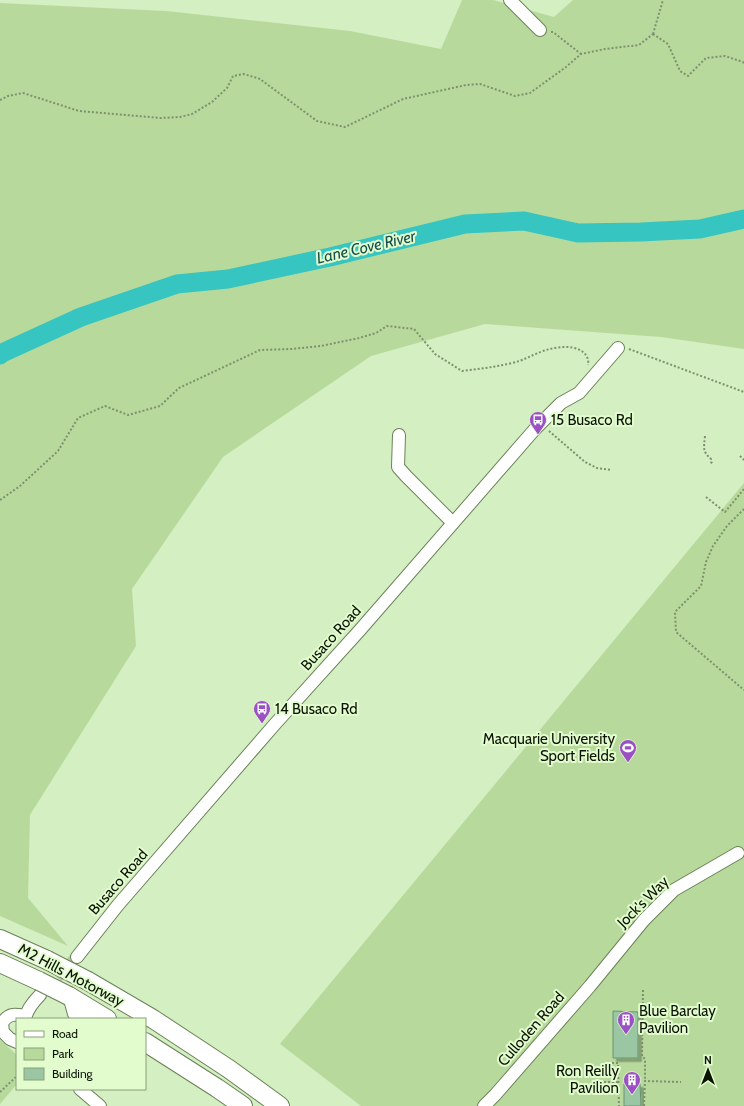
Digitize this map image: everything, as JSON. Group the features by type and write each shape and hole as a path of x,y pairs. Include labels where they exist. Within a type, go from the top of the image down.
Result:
{"highway":[{"name":"M2 Hills Motorway","path":"0,938 88,981 153,1019 217,1060 280,1106"},
{"name":"M2 Hills Motorway","path":"0,963 40,988 69,996 105,1018"},
{"path":"146,1043 243,1106"}],"street":[{"path":"510,0 540,30"},
{"name":"Busaco Road","path":"77,957 118,905 275,724 360,630 535,430 561,403 579,394 618,348"},
{"path":"399,435 398,467 453,523"},
{"name":"Jock's Way","path":"601,971 644,920 674,890 738,853"},
{"name":"Culloden Road","path":"484,1106 495,1096 601,971"},
{"path":"16,1041 3,1032 2,1023 7,1016 15,1014 25,1017 40,988"},
{"path":"69,996 74,1014 81,1018"},
{"path":"81,1090 100,1106"}],"path":[{"path":"0,100 8,96 24,93 78,111 161,118 180,117 192,114 212,102 226,88 233,76 244,74 260,79 317,121 346,127 403,99 466,85 480,84 515,96 530,93 566,67 581,54 605,49 639,45 653,34 663,0"},
{"path":"540,30 553,32 581,54"},
{"path":"653,34 668,44 680,71 688,76 706,58 725,56 743,62 744,64"},
{"path":"0,500 20,486 58,451 78,418 105,406 128,415 160,406 179,388 260,350 321,346 376,333 387,326 414,329 436,354 462,371 501,366 522,361 538,353 568,347 576,348 587,356 587,369"},
{"path":"618,348 624,346 744,392"},
{"path":"547,429 585,462 597,468 611,470"},
{"path":"705,436 704,453 711,459 713,464"},
{"path":"740,456 744,460"},
{"path":"706,497 725,512 744,489"},
{"path":"744,509 726,526 713,546 706,562 701,586 675,612 676,632 744,690"},
{"path":"644,990 642,1056 645,1059 644,1106"},
{"path":"604,1062 618,1062 619,1106"},
{"path":"0,1092 16,1077"},
{"path":"644,1081 681,1082"},
{"path":"604,1082 618,1082"}],"green space":[{"path":"462,0 493,0 554,17 573,0 744,0 744,349 661,337 485,324 371,356 223,457 132,589 136,646 30,815 28,898 68,946 0,916 0,3 166,11 350,31 441,49"},
{"name":"Macquarie University Sport Fields","path":"744,483 744,1106 361,1106 280,1044"},
{"path":"0,1040 16,1054 16,1085 0,1104"}],"building":[{"name":"Blue Barclay Pavilion","path":"613,1011 638,1012 638,1058 613,1058"},
{"name":"Ron Reilly Pavilion","path":"624,1084 640,1084 641,1106 624,1106"}],"waterway":[{"name":"Lane Cove River","path":"0,355 81,317 177,284 228,279 330,257 465,224 524,221 578,233 641,232 700,229 744,219"}],"tunnel":[{"path":"44,990 77,957"}],"place":[{"name":"15 Busaco Rd","path":"538,435"},
{"name":"14 Busaco Rd","path":"262,724"},
{"name":"Macquarie University Sport Fields","path":"628,763"},
{"name":"Blue Barclay Pavilion","path":"626,1035"},
{"name":"Ron Reilly Pavilion","path":"632,1095"}]}
